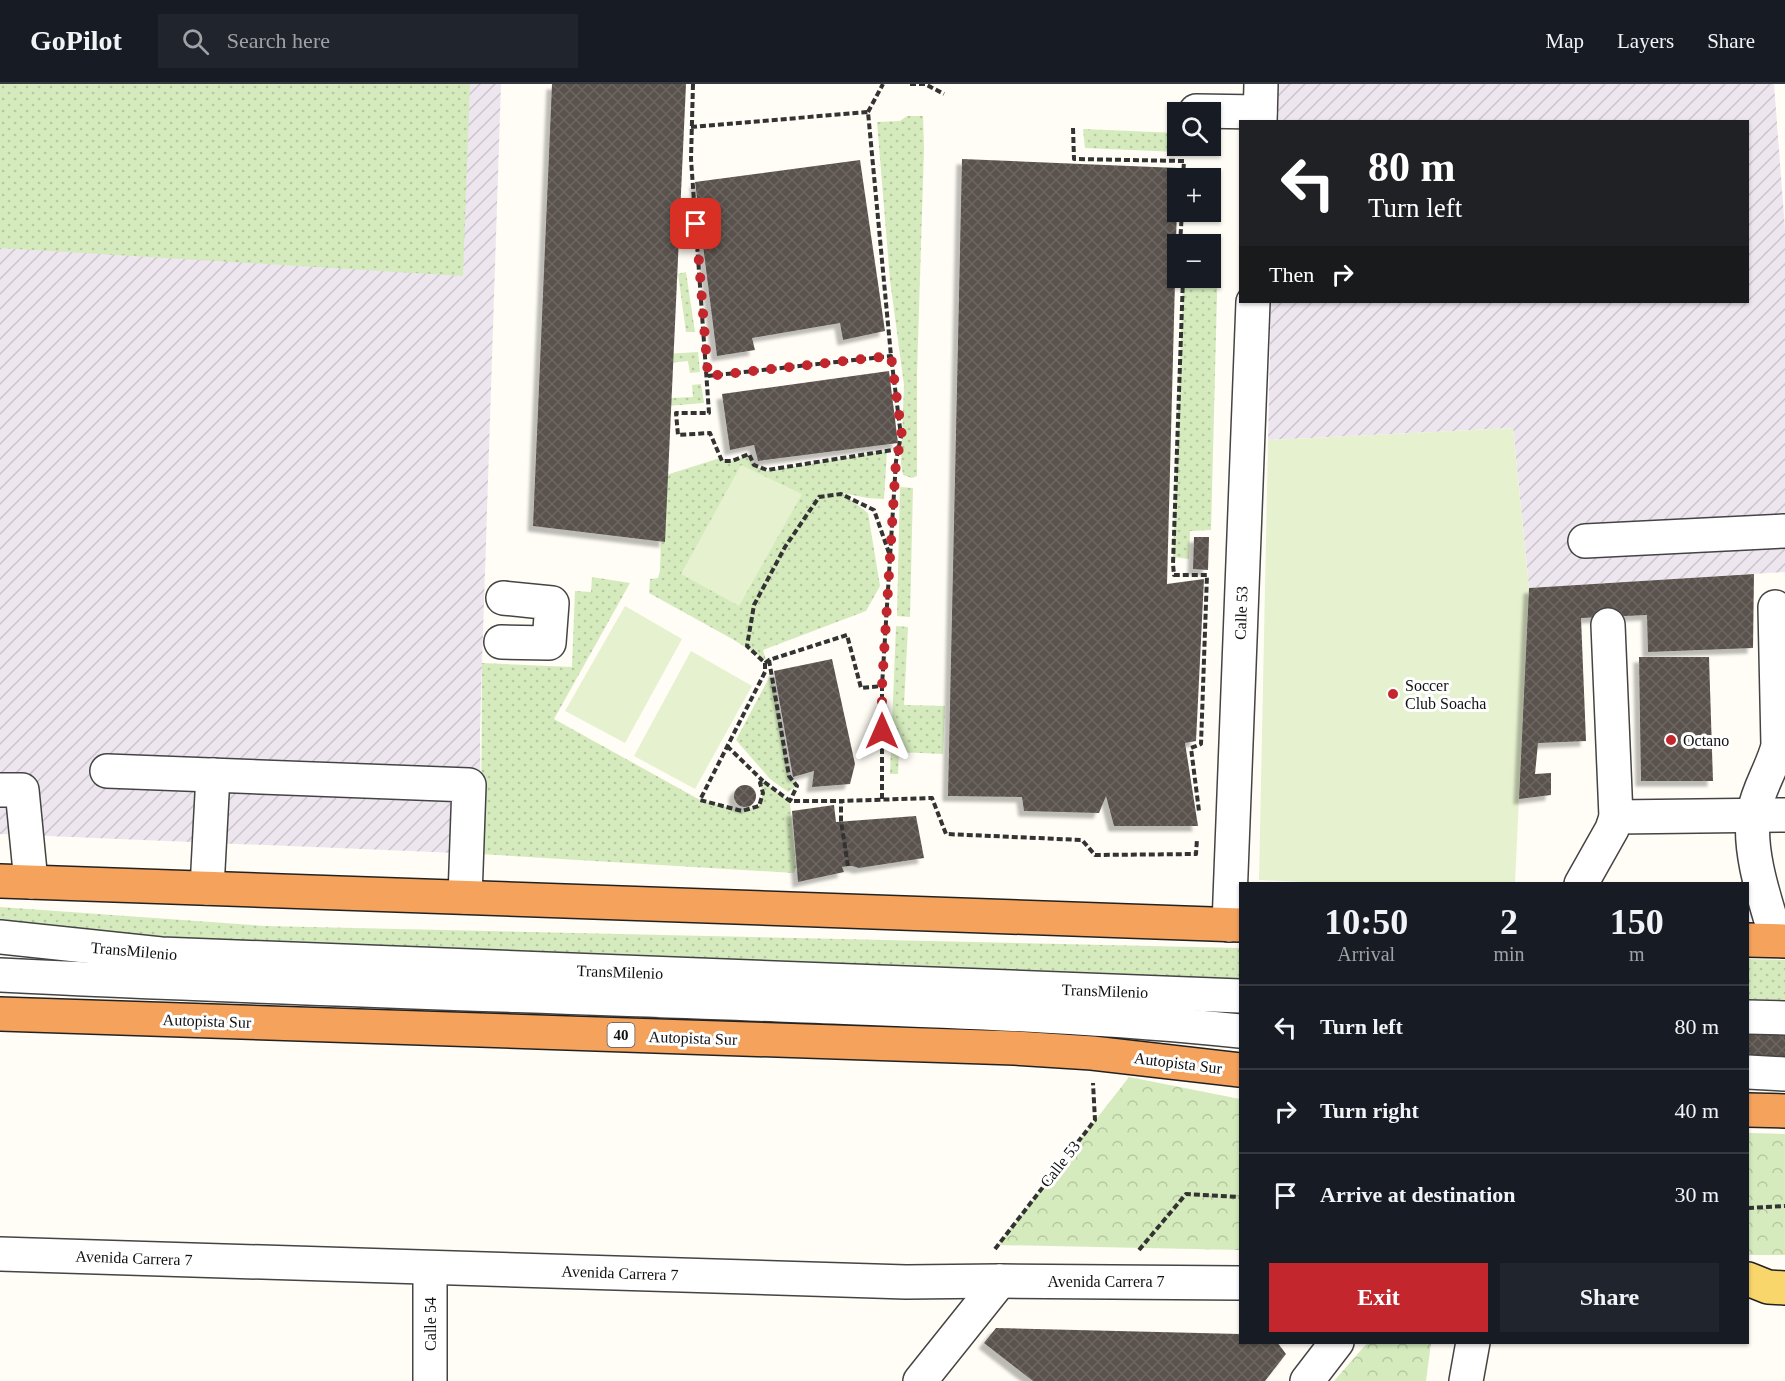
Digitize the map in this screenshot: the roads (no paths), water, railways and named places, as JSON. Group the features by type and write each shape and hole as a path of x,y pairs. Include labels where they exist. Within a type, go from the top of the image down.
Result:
{"highway":[{"path":"15,881 1235,925"},
{"name":"Autopista Sur","path":"0,1014 1014,1048 1092,1053 1239,1070"},
{"path":"1749,1110 1785,1112"}],"street":[{"path":"1221,109 1260,106"},
{"name":"Calle 53","path":"1235,925 1260,383 1253,303"},
{"path":"1585,542 1785,531"},
{"path":"501,642 549,643 552,603 503,598"},
{"path":"1769,815 1756,804 1778,746 1775,607"},
{"path":"1582,882 1612,829 1616,817 1608,626"},
{"path":"108,771 468,784 465,897"},
{"path":"207,888 213,776"},
{"path":"0,790 22,790 15,881"},
{"path":"1616,817 1769,815"},
{"path":"1769,815 1755,858 1770,940"},
{"name":"TransMilenio","path":"0,938 183,956 1239,996"},
{"name":"TransMilenio","path":"0,975 158,983 882,1009 1177,1024 1239,1031"},
{"path":"1749,1017 1785,1018"},
{"path":"1749,1072 1785,1074"},
{"name":"Avenida Carrera 7","path":"0,1254 906,1282 996,1267 1239,1282"},
{"path":"920,1381 996,1267"},
{"name":"Calle 54","path":"430,1268 430,1381"},
{"path":"1306,1381 1335,1344"},
{"path":"1466,1381 1473,1344"}],"place":[{"name":"Soccer Club Soacha","path":"1393,694"},
{"name":"Octano","path":"1671,740"}]}
